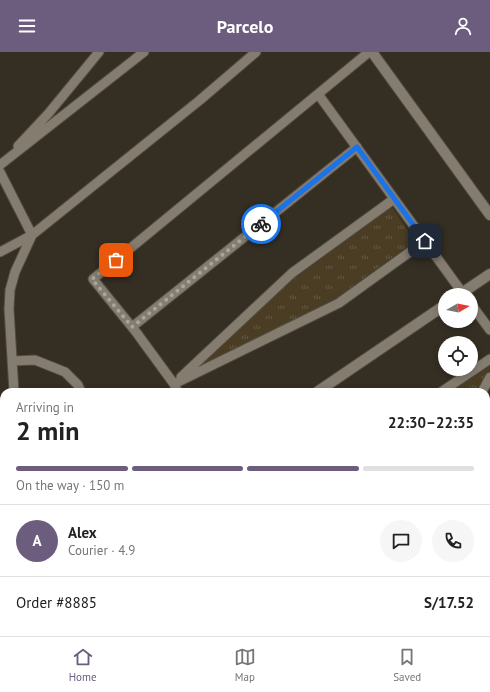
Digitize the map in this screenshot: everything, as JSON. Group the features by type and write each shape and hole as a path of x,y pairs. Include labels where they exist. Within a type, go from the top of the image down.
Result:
{"street":[{"path":"0,165 48,114 99,52"},
{"path":"0,165 60,120 144,52"},
{"path":"0,252 32,235 200,100 256,52"},
{"path":"176,388 132,327 92,279 369,52"},
{"path":"372,52 489,210"},
{"path":"318,94 458,288"},
{"path":"132,327 357,147"},
{"path":"0,172 32,235"},
{"path":"176,388 292,273 394,199"},
{"path":"14,388 9,309 10,290 15,272 32,235"},
{"path":"176,388 339,303 425,241"},
{"path":"470,288 490,274"},
{"path":"323,388 438,310"},
{"path":"478,314 490,330"},
{"path":"447,388 490,359"},
{"path":"12,362 35,360 65,372 79,388"},
{"path":"484,388 490,377"}],"green space":[{"path":"392,207 415,241 338,297 190,373 292,280"},
{"path":"490,366 490,369 479,388 456,388 475,376 478,376 478,374"}],"way so far":[{"path":"116,260 92,279 132,327 261,224"}],"route":[{"path":"261,224 357,147 425,241"}]}
